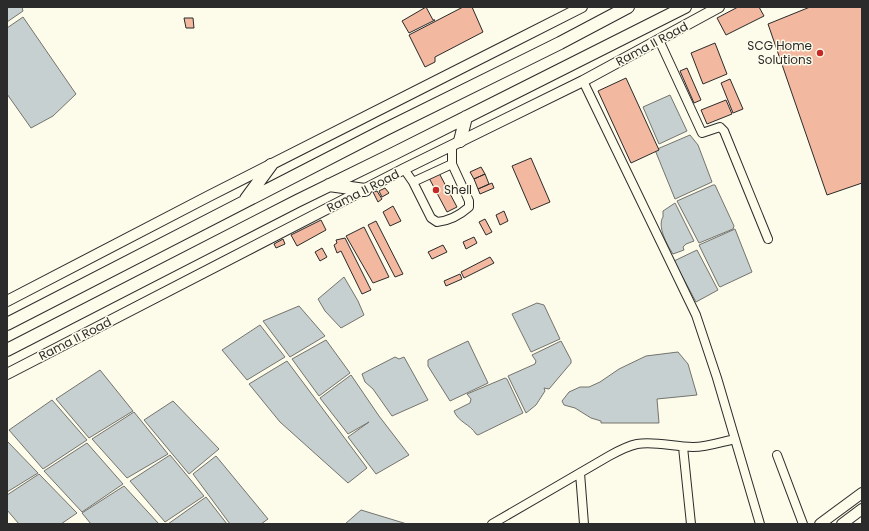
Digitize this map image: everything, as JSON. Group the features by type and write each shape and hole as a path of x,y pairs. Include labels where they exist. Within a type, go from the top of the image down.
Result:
{"highway":[{"path":"7,324 384,130 628,7"},
{"name":"Rama II Road","path":"7,350 329,185 685,7"},
{"path":"456,143 466,117"},
{"path":"244,202 271,165"},
{"path":"329,185 365,190"}],"main road":[{"path":"7,301 582,7"},
{"name":"Rama II Road","path":"7,374 404,169 583,81 719,7"},
{"path":"820,524 862,493"},
{"path":"842,524 862,509"}],"street":[{"path":"659,40 702,133 720,127 724,131 768,239"},
{"path":"583,81 696,315 717,378 760,524"},
{"path":"404,169 413,182 431,218 437,222 444,222 469,207 469,201 452,164 456,143"},
{"path":"413,182 452,164"},
{"path":"492,524 608,456 628,446 638,444 654,444 684,447 705,446 735,439"},
{"path":"684,447 691,524"},
{"path":"777,456 803,524"},
{"path":"580,473 584,524"}],"shaded area":[{"path":"7,7 22,7 23,11 7,22"},
{"path":"23,17 76,94 53,116 31,128 7,94 7,28"},
{"path":"670,95 687,131 659,144 643,107"},
{"path":"690,135 698,145 712,182 675,199 655,150"},
{"path":"715,185 734,226 733,229 699,243 677,201"},
{"path":"675,203 694,241 686,244 683,247 684,250 673,254 662,230 661,221 663,211"},
{"path":"735,229 752,272 720,287 699,245"},
{"path":"697,250 718,290 696,302 674,261"},
{"path":"344,277 358,301 364,315 341,328 325,311 318,299"},
{"path":"537,303 544,305 560,339 531,352 512,314"},
{"path":"299,306 325,336 290,357 263,321"},
{"path":"260,325 285,357 247,380 222,350"},
{"path":"326,340 350,373 319,396 292,359"},
{"path":"468,341 488,383 450,401 428,366 428,360"},
{"path":"561,341 571,360 571,363 549,389 544,388 545,391 536,405 526,413 508,376 535,364 536,361 532,355"},
{"path":"678,352 688,364 697,395 657,399 659,423 601,423 601,421 591,418 575,408 564,405 562,401 569,392 580,387 589,387 600,382 619,369 646,356"},
{"path":"395,357 399,359 404,357 428,400 392,416 373,389 365,382 362,374"},
{"path":"287,361 367,468 348,483 280,422 249,384"},
{"path":"100,370 133,411 89,438 56,399"},
{"path":"351,375 379,416 409,455 376,474 348,437 369,422 348,434 320,398"},
{"path":"505,378 507,379 523,413 478,435 458,418 454,411 470,403 471,399 467,394"},
{"path":"52,400 87,440 43,469 9,430"},
{"path":"173,401 219,449 189,474 144,420"},
{"path":"134,412 168,454 127,478 92,439"},
{"path":"7,441 38,473 7,492"},
{"path":"87,443 123,484 82,512 44,471"},
{"path":"170,455 204,496 165,522 130,481"},
{"path":"216,456 268,519 261,524 230,524 193,474"},
{"path":"39,474 77,513 61,524 19,524 7,510 7,495"},
{"path":"124,486 159,524 91,524 82,513"},
{"path":"206,497 227,524 168,524"},
{"path":"361,510 407,524 345,524"}],"building":[{"path":"426,7 433,20 435,20 409,33 402,21"},
{"path":"463,7 472,7 483,32 435,57 435,62 425,67 409,35"},
{"path":"738,7 759,7 764,16 726,35 717,18"},
{"path":"810,7 861,7 862,9 862,183 827,195 768,24"},
{"path":"184,18 193,18 194,28 186,28"},
{"path":"715,43 727,74 703,84 691,53"},
{"path":"687,68 701,100 694,103 680,71"},
{"path":"626,78 659,150 631,163 598,91"},
{"path":"730,79 743,109 733,113 721,83"},
{"path":"726,100 732,114 707,124 701,110"},
{"path":"531,158 550,202 531,210 512,166"},
{"path":"481,167 485,174 474,179 470,172"},
{"path":"439,173 457,207 447,212 429,178"},
{"path":"485,174 489,184 478,189 474,179"},
{"path":"492,183 494,188 480,194 478,189"},
{"path":"385,188 389,193 382,197 379,191"},
{"path":"377,191 382,199 378,202 373,192"},
{"path":"393,206 401,221 390,226 383,212"},
{"path":"504,211 508,221 500,225 496,215"},
{"path":"485,219 492,232 486,235 479,222"},
{"path":"321,220 326,230 297,246 291,235"},
{"path":"376,221 403,274 395,277 368,225"},
{"path":"364,227 389,277 373,283 346,236"},
{"path":"474,237 477,243 466,249 463,242"},
{"path":"345,238 371,290 362,294 341,251 337,253 334,245 337,243 336,240"},
{"path":"283,239 285,244 276,248 274,244"},
{"path":"443,245 447,252 432,259 428,252"},
{"path":"322,248 327,257 320,261 315,252"},
{"path":"490,257 494,263 464,278 461,272"},
{"path":"460,274 462,279 446,286 444,281"}],"place":[{"name":"SCG Home Solutions","path":"820,53"},
{"name":"Shell","path":"436,190"}]}
